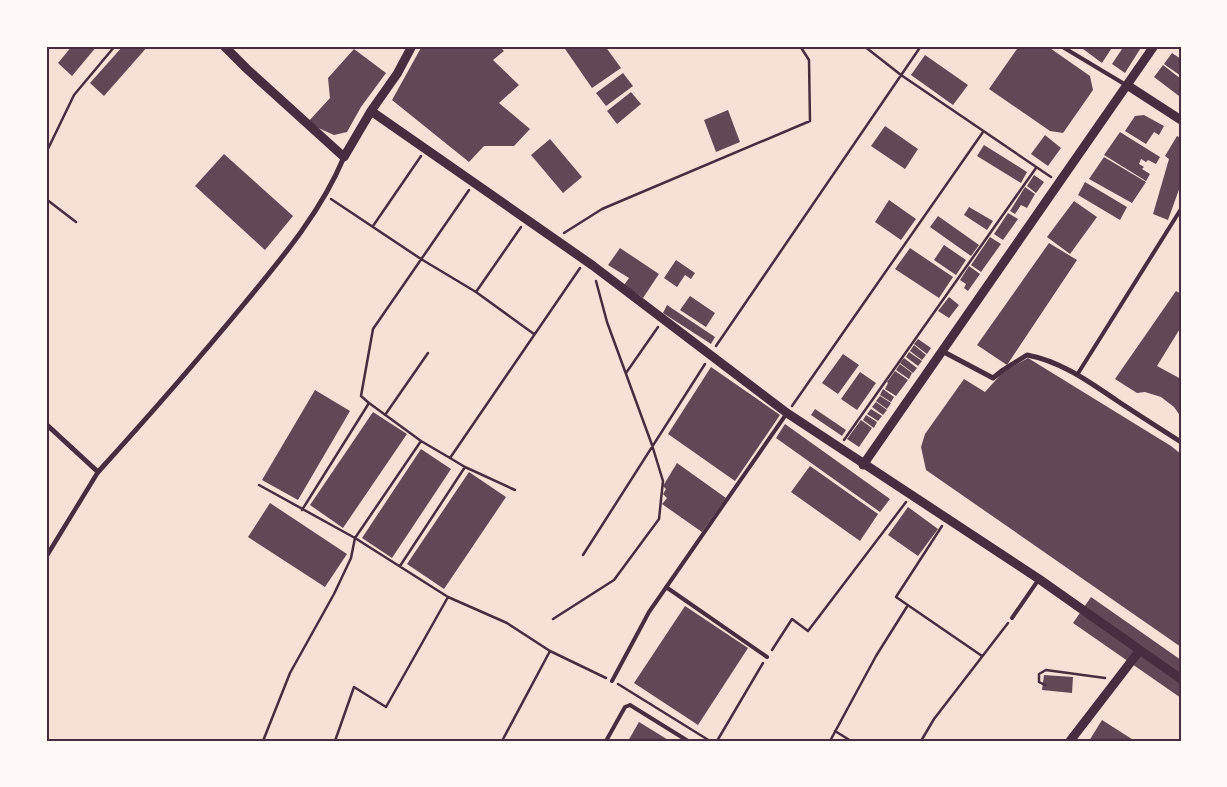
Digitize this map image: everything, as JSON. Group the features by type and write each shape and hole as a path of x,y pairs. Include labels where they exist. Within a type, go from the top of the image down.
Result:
{"street":[{"path":"224,46 247,70 344,157"},
{"path":"46,557 98,472 187,373 300,233 333,183 344,157 371,111 397,74 412,46"},
{"path":"863,465 1154,46"},
{"path":"1127,86 1181,120"},
{"path":"371,111 588,263 786,413 1039,579 1181,679"},
{"path":"942,351 993,378 1027,355 1042,358 1060,365 1077,375 1181,442"},
{"path":"46,424 98,472"},
{"path":"1070,741 1140,650"}],"lane":[{"path":"1061,46 1127,86"},
{"path":"1077,375 1181,209"},
{"path":"612,681 649,612 786,413"},
{"path":"1012,618 1039,579"},
{"path":"666,587 767,657"},
{"path":"606,741 625,707 630,705 688,741"}],"path":[{"path":"46,153 74,95 104,56 115,46"},
{"path":"555,239 602,209 810,120 809,60 800,46"},
{"path":"864,46 901,75 1059,183"},
{"path":"583,555 710,355 921,46"},
{"path":"786,413 983,132"},
{"path":"373,226 426,149"},
{"path":"839,448 1036,168"},
{"path":"474,183 373,329 361,396 422,441 465,467 515,490"},
{"path":"325,196 421,259 476,292 534,334"},
{"path":"46,199 76,222"},
{"path":"476,292 527,219"},
{"path":"450,458 534,334 588,263"},
{"path":"553,619 614,580 659,519 663,481 588,263"},
{"path":"626,373 663,319"},
{"path":"385,415 428,353"},
{"path":"302,510 369,403"},
{"path":"263,741 290,673 334,594 351,558 355,538 422,441"},
{"path":"399,567 465,467"},
{"path":"259,485 355,538 448,597 507,623 550,651 612,681 710,741"},
{"path":"717,741 792,619 808,631 912,495"},
{"path":"946,519 896,598 908,604 982,656"},
{"path":"335,741 354,687 386,707 448,597"},
{"path":"830,741 876,656 908,604"},
{"path":"921,741 934,719 1012,618"},
{"path":"502,741 550,651"},
{"path":"1045,685 1039,682 1039,678 1040,674 1046,670 1105,678"},
{"path":"835,731 851,741"}],"building":[{"path":"72,46 97,46 72,76 58,63"},
{"path":"123,46 148,46 104,96 90,83"},
{"path":"422,46 499,46 504,51 493,60 519,85 499,103 530,129 514,146 484,146 469,162 392,100"},
{"path":"563,46 605,46 621,68 592,88"},
{"path":"1019,46 1047,46 1090,76 1093,90 1063,133 1050,131 989,89"},
{"path":"1079,46 1113,46 1102,63"},
{"path":"1124,46 1142,46 1125,73 1112,64"},
{"path":"354,49 386,73 361,107 347,132 334,135 307,123 330,98 328,78"},
{"path":"1172,53 1181,59 1181,76 1164,64"},
{"path":"925,55 968,85 953,105 911,75"},
{"path":"1163,65 1181,79 1181,93 1179,96 1154,77"},
{"path":"623,73 633,86 606,106 596,93"},
{"path":"631,92 641,104 617,124 607,111"},
{"path":"728,110 740,142 716,152 704,120"},
{"path":"1144,115 1164,126 1159,135 1154,132 1146,144 1125,131 1135,116"},
{"path":"885,126 918,149 905,169 871,146"},
{"path":"1120,132 1160,157 1156,164 1141,159 1139,164 1144,167 1142,169 1150,174 1146,181 1104,155"},
{"path":"1045,135 1061,148 1048,166 1031,154"},
{"path":"1177,136 1181,138 1181,184 1168,220 1153,214 1169,159 1165,156"},
{"path":"550,139 582,177 563,193 531,155"},
{"path":"984,145 1027,172 1021,183 977,156"},
{"path":"224,154 293,216 265,250 195,186"},
{"path":"1104,157 1146,182 1132,203 1089,179"},
{"path":"1034,175 1044,182 1036,193 1027,186"},
{"path":"1085,182 1127,207 1120,220 1078,195"},
{"path":"1025,187 1035,194 1027,208 1021,205 1015,214 1010,211"},
{"path":"889,200 916,219 901,240 875,222"},
{"path":"1074,201 1097,217 1070,254 1047,237"},
{"path":"969,207 993,221 987,230 964,215"},
{"path":"1008,213 1018,219 1003,240 994,234"},
{"path":"938,216 979,245 971,256 930,227"},
{"path":"990,237 1001,244 981,272 971,265"},
{"path":"1049,243 1077,260 1007,365 977,345"},
{"path":"944,245 966,260 956,275 934,260"},
{"path":"620,248 659,274 643,298 624,285 629,278 608,265"},
{"path":"910,248 953,277 939,298 895,269"},
{"path":"676,260 695,273 691,279 685,275 677,287 664,278"},
{"path":"969,266 980,274 968,291 964,288 966,284 960,280"},
{"path":"1176,291 1181,294 1181,327 1157,366 1181,379 1181,417 1174,407 1161,397 1145,392 1137,393 1115,379"},
{"path":"690,296 715,313 706,327 680,310"},
{"path":"949,297 959,305 949,318 938,311"},
{"path":"667,305 715,337 711,344 663,313"},
{"path":"918,339 931,348 927,354 914,344"},
{"path":"914,345 926,355 922,360 910,351"},
{"path":"909,352 922,361 918,366 906,357"},
{"path":"843,354 859,365 838,394 822,383"},
{"path":"904,358 917,368 913,373 900,363"},
{"path":"1028,358 1181,454 1181,647 926,470 921,447 925,434 964,379 985,392 1003,372"},
{"path":"900,364 912,373 909,379 896,370"},
{"path":"711,367 780,415 735,481 668,434"},
{"path":"895,371 908,380 896,396 885,389 887,382"},
{"path":"860,372 876,383 857,410 841,399"},
{"path":"883,389 894,397 891,402 880,395"},
{"path":"315,390 350,411 298,500 262,480"},
{"path":"880,396 891,403 887,409 876,401"},
{"path":"876,402 887,410 883,415 872,407"},
{"path":"815,409 846,430 842,436 811,415"},
{"path":"871,409 882,416 878,421 867,414"},
{"path":"373,412 407,434 343,528 310,505"},
{"path":"866,415 877,422 874,428 863,420"},
{"path":"861,420 872,428 859,447 847,439"},
{"path":"785,424 890,499 880,512 776,438"},
{"path":"421,449 451,469 392,558 362,538"},
{"path":"677,463 726,498 702,532 662,504 667,498 663,494 666,489 663,486"},
{"path":"810,466 878,514 860,541 791,492"},
{"path":"469,472 506,497 444,589 407,564"},
{"path":"270,503 347,554 325,587 248,537"},
{"path":"908,507 938,529 918,556 888,535"},
{"path":"1091,597 1181,660 1181,698 1073,623"},
{"path":"685,606 748,648 698,725 634,683"},
{"path":"1044,675 1073,677 1072,693 1042,690"},
{"path":"1102,720 1135,741 1089,741"},
{"path":"639,722 670,741 628,741"}]}
